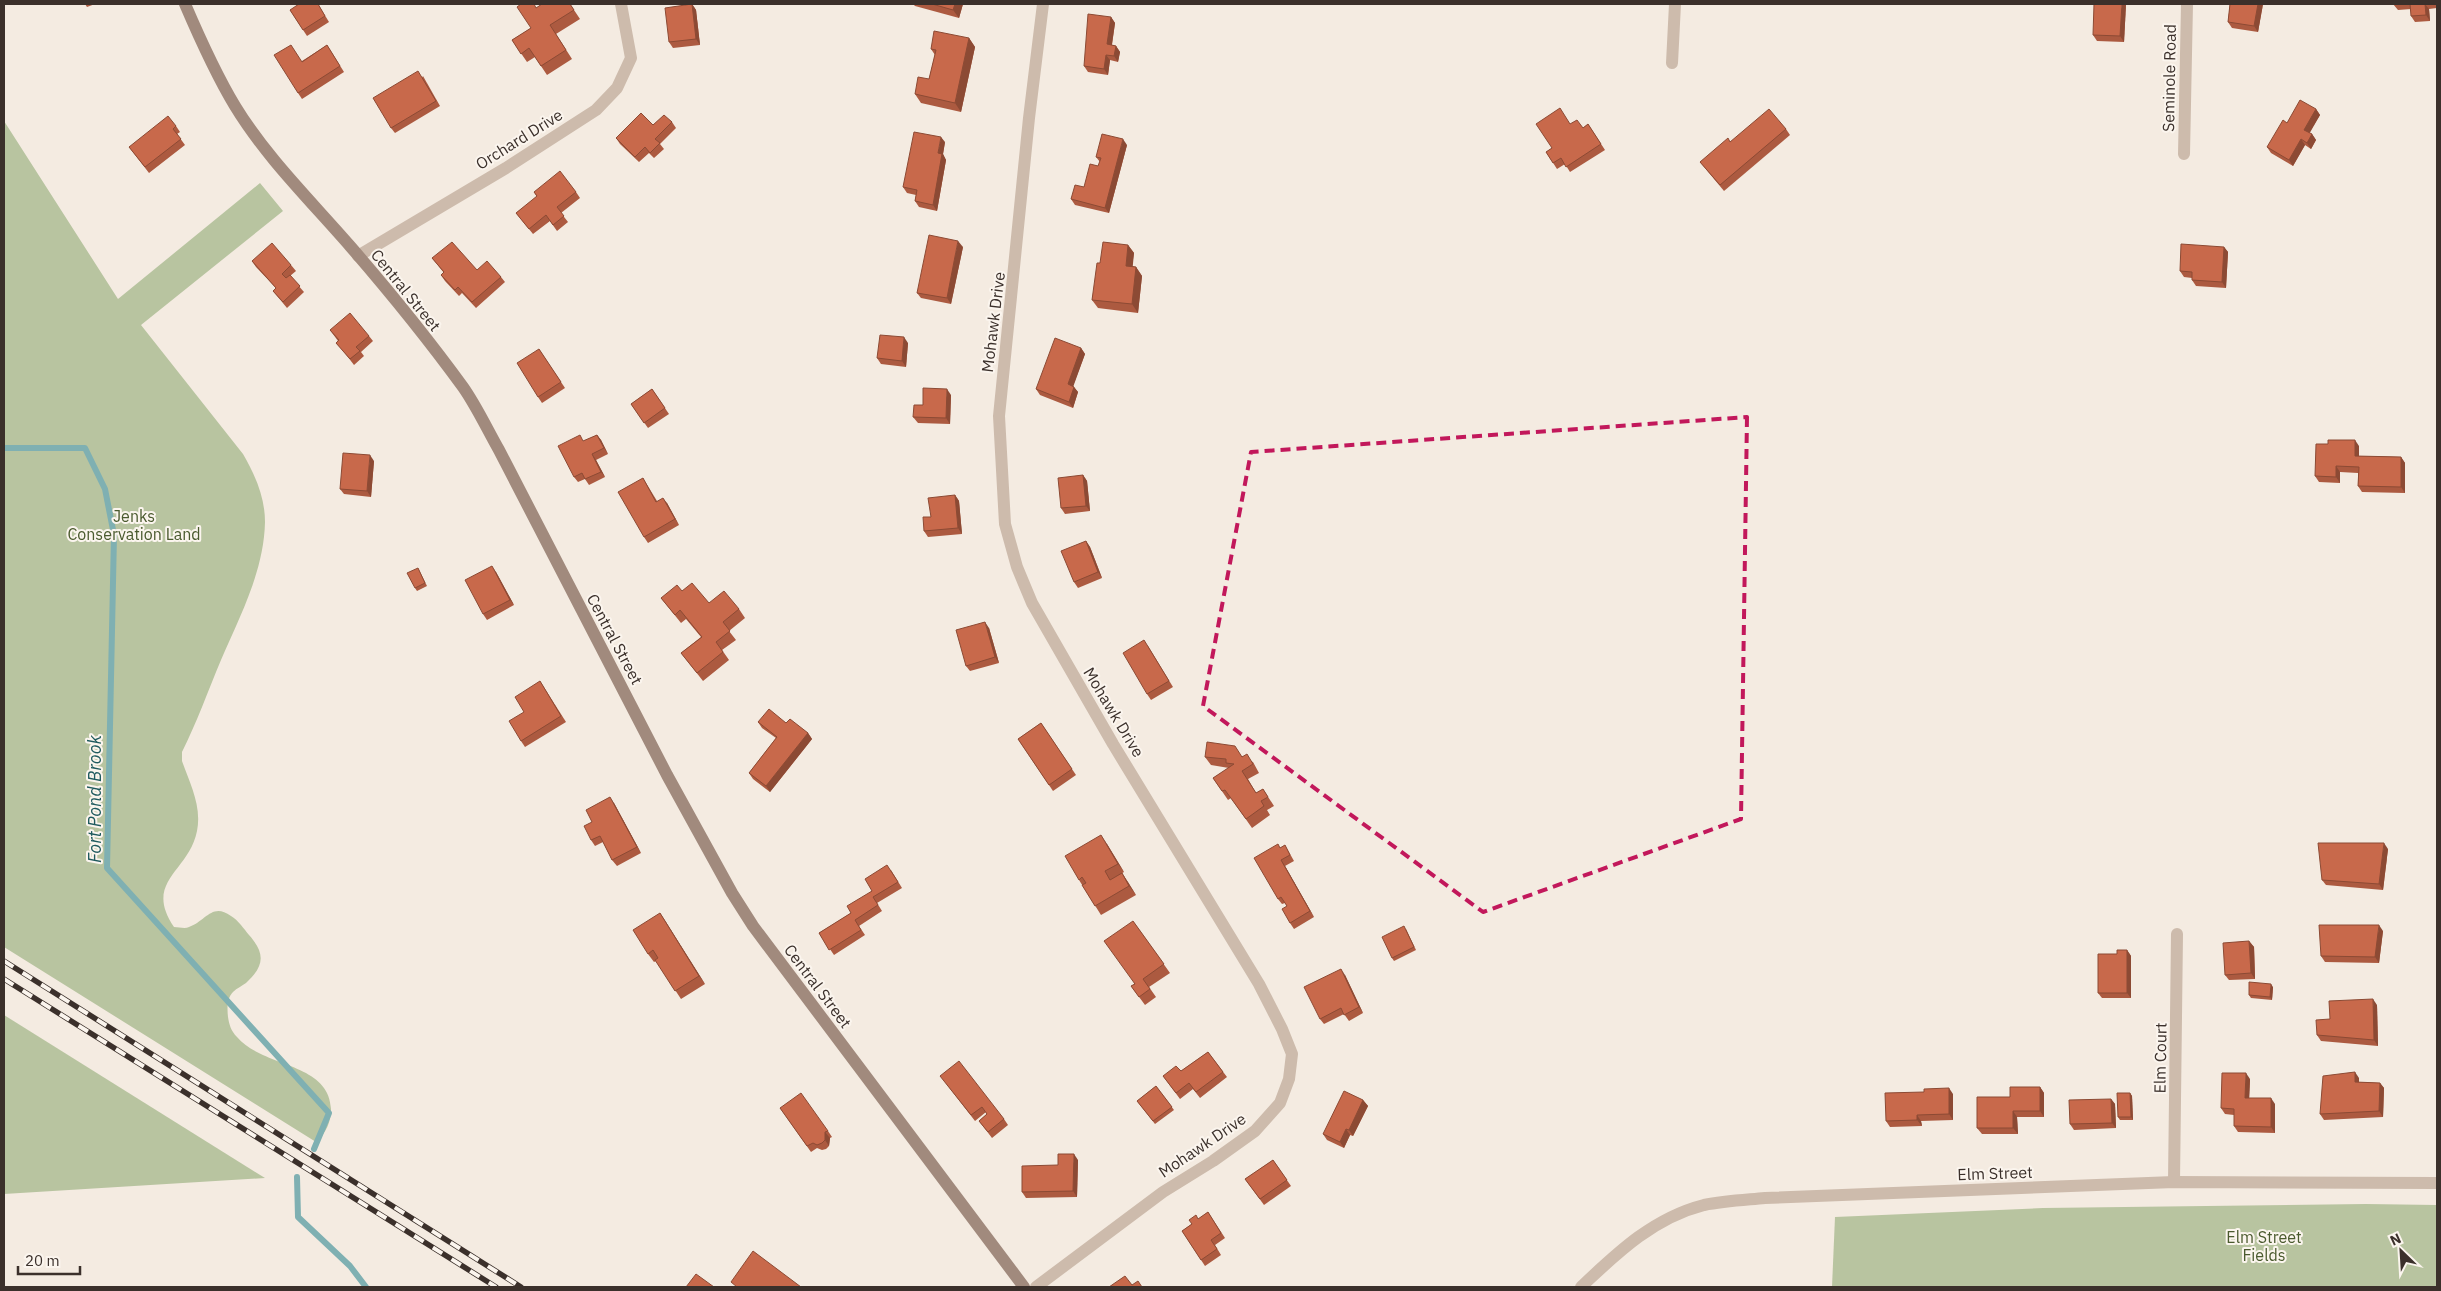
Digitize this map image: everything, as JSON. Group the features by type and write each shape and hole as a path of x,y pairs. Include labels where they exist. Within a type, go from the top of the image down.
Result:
{"street":[{"name":"Central Street","path":"185,4 208,57 235,106 255,136 292,182 358,256 464,389 499,450 671,783 737,902 753,926 1024,1287"},
{"name":"Orchard Drive","path":"358,256 506,168 596,110 617,88 631,58 621,4"},
{"name":"Mohawk Drive","path":"1036,1287 1163,1192 1213,1161 1255,1131 1280,1103 1289,1079 1292,1054 1282,1029 1259,984 1114,744 1032,603 1017,567 1005,524 999,416 1029,118 1043,4"},
{"path":"1672,63 1675,4"},
{"name":"Seminole Road","path":"2184,154 2187,4"},
{"name":"Elm Court","path":"2174,1182 2177,934"},
{"name":"Elm Street","path":"1580,1287 1611,1258 1654,1225 1684,1212 1719,1202 1765,1198 2174,1182 2437,1183"}],"highlighted area":[{"path":"1747,417 1741,819 1483,912 1203,706 1251,452"}],"green space":[{"name":"Jenks Conservation Land","path":"4,121 118,299 260,183 283,211 141,325 243,454 258,486 265,513 264,540 256,576 198,718 182,752 182,761 197,804 197,831 186,857 171,877 163,898 166,911 174,927 187,928 209,914 219,911 224,912 241,925 258,948 261,960 256,971 246,983 231,994 228,1003 230,1025 235,1035 248,1047 262,1055 293,1067 319,1082 327,1094 331,1114 323,1135 316,1142 4,947"},
{"path":"4,1015 265,1178 4,1194"},
{"name":"Elm Street Fields","path":"2366,1204 2437,1205 2437,1287 1832,1287 1835,1217 2043,1208"}],"building":[{"path":"299,4 318,4 325,16 303,30 290,10"},
{"path":"521,4 534,4 536,8 542,4 570,4 574,10 550,25 566,50 541,66 529,48 521,54 512,40 531,28 517,7"},
{"path":"692,4 696,39 669,42 665,8"},
{"path":"932,4 955,4 953,10"},
{"path":"2094,4 2122,4 2120,36 2093,35"},
{"path":"2230,4 2258,4 2254,26 2228,22"},
{"path":"2410,4 2425,4 2426,15 2411,16"},
{"path":"1088,14 1111,17 1107,44 1116,46 1114,56 1106,55 1104,69 1084,66"},
{"path":"934,31 969,38 955,103 915,94 918,77 929,79 936,50 931,49"},
{"path":"291,45 302,62 327,45 340,66 298,93 274,55"},
{"path":"418,71 436,101 391,128 373,98"},
{"path":"2300,100 2316,109 2304,130 2312,134 2307,143 2301,139 2289,160 2267,147 2283,120 2287,123"},
{"path":"1560,108 1570,124 1577,120 1583,128 1588,124 1601,144 1566,167 1561,158 1553,163 1546,152 1552,148 1536,124"},
{"path":"1769,109 1786,129 1720,185 1700,162 1728,138 1730,142"},
{"path":"641,113 653,125 664,115 672,122 655,139 660,143 650,153 645,147 635,157 616,138"},
{"path":"168,116 176,126 173,129 181,139 145,167 129,147"},
{"path":"914,132 941,137 938,153 942,154 933,205 915,201 917,190 903,187"},
{"path":"1102,134 1123,139 1105,208 1071,199 1075,185 1084,187 1090,164 1098,166 1101,158 1096,157"},
{"path":"560,171 576,192 557,207 564,216 553,225 546,215 529,229 516,213 537,196 534,192"},
{"path":"929,235 958,241 947,298 917,293"},
{"path":"452,242 477,270 487,261 501,277 472,302 458,287 455,290 441,275 444,272 432,258"},
{"path":"1103,242 1128,245 1126,266 1136,267 1132,304 1092,300 1097,263 1100,263"},
{"path":"272,243 291,265 282,274 286,278 290,275 300,286 283,302 273,291 276,288 252,261"},
{"path":"2181,244 2224,247 2222,282 2192,280 2192,272 2180,271"},
{"path":"350,313 369,336 356,347 360,351 350,359 336,343 339,340 330,330"},
{"path":"880,335 904,337 902,361 877,358"},
{"path":"1055,338 1081,348 1068,384 1074,387 1069,402 1036,389"},
{"path":"539,349 561,382 538,397 517,363"},
{"path":"923,388 947,389 946,418 913,417 914,405 923,405"},
{"path":"652,389 665,408 644,423 631,404"},
{"path":"580,435 583,441 597,435 604,448 592,454 601,472 585,479 582,473 574,477 558,446"},
{"path":"2328,440 2355,440 2355,456 2401,457 2401,487 2358,486 2359,467 2336,466 2336,477 2315,476 2316,444 2328,444"},
{"path":"343,453 370,455 367,491 340,489"},
{"path":"1083,475 1086,506 1061,508 1058,478"},
{"path":"643,478 656,502 663,498 675,519 644,537 618,492"},
{"path":"955,495 958,528 924,531 923,517 931,517 928,498"},
{"path":"1086,541 1098,572 1074,582 1061,551"},
{"path":"492,566 510,600 483,614 465,580"},
{"path":"418,568 425,583 415,588 407,573"},
{"path":"692,583 709,603 724,591 739,609 723,622 730,631 716,642 723,652 697,673 681,653 702,637 680,610 675,615 661,598 677,585 682,591"},
{"path":"985,622 995,657 966,666 956,630"},
{"path":"1144,640 1169,681 1147,694 1123,653"},
{"path":"540,681 561,716 521,741 509,721 524,712 515,697"},
{"path":"769,709 786,723 790,719 808,733 766,786 749,773 777,737 758,722"},
{"path":"1041,723 1072,769 1049,785 1018,739"},
{"path":"1207,742 1235,746 1242,757 1247,754 1253,764 1242,771 1256,793 1263,789 1268,797 1261,801 1264,806 1246,819 1225,790 1222,791 1213,778 1234,764 1226,763 1226,759 1205,757"},
{"path":"610,797 637,847 612,860 600,836 591,840 584,826 592,822 586,810"},
{"path":"1101,835 1118,864 1105,871 1110,880 1122,873 1129,886 1095,906 1082,885 1086,883 1082,877 1079,880 1065,856"},
{"path":"2318,843 2384,843 2379,884 2322,880"},
{"path":"1278,844 1280,848 1285,845 1290,855 1281,860 1310,911 1290,923 1282,909 1287,906 1281,897 1278,899 1254,858"},
{"path":"887,865 898,882 873,897 878,905 855,920 861,930 829,950 819,933 851,913 847,906 872,891 865,879"},
{"path":"660,913 699,976 675,991 655,960 658,958 653,950 648,954 633,930"},
{"path":"1133,921 1164,964 1143,979 1150,989 1139,997 1131,986 1135,984 1104,941"},
{"path":"2319,925 2379,925 2375,957 2321,956"},
{"path":"1404,926 1414,947 1392,958 1382,937"},
{"path":"2249,941 2251,973 2225,975 2223,943"},
{"path":"2117,950 2127,950 2127,993 2098,993 2098,954 2117,954"},
{"path":"1341,969 1359,1007 1344,1015 1341,1008 1320,1019 1304,987"},
{"path":"2249,982 2271,984 2270,997 2249,995"},
{"path":"2373,999 2374,1040 2317,1035 2316,1020 2330,1019 2329,1001"},
{"path":"1208,1052 1223,1072 1196,1092 1189,1083 1176,1093 1163,1076 1176,1066 1181,1071"},
{"path":"959,1061 1004,1119 988,1132 979,1121 987,1114 982,1107 971,1115 940,1076"},
{"path":"2355,1072 2355,1082 2380,1083 2379,1111 2320,1114 2323,1076"},
{"path":"2222,1073 2246,1073 2245,1098 2271,1098 2271,1127 2234,1126 2234,1109 2221,1108"},
{"path":"1156,1086 1172,1107 1153,1121 1137,1101"},
{"path":"2010,1087 2040,1087 2040,1111 2013,1111 2013,1128 1977,1128 1977,1097 2010,1097"},
{"path":"1949,1088 1949,1114 1917,1115 1917,1120 1886,1121 1885,1093 1924,1092 1924,1089"},
{"path":"1344,1091 1363,1100 1349,1130 1346,1129 1340,1142 1323,1134"},
{"path":"801,1093 828,1131 825,1132 825,1140 817,1145 813,1143 807,1146 780,1108"},
{"path":"2117,1093 2130,1093 2131,1117 2118,1117"},
{"path":"2111,1099 2112,1123 2070,1124 2069,1100"},
{"path":"1058,1154 1074,1154 1073,1191 1022,1192 1022,1166 1058,1165"},
{"path":"1273,1160 1287,1180 1260,1199 1245,1179"},
{"path":"1208,1212 1221,1233 1211,1240 1217,1249 1201,1260 1182,1231 1192,1224 1189,1220 1196,1215 1198,1219"},
{"path":"753,1251 801,1287 737,1287 731,1282"},
{"path":"696,1274 714,1287 686,1287"},
{"path":"1125,1276 1132,1285 1138,1281 1142,1287 1109,1287"}],"waterway":[{"name":"Fort Pond Brook","path":"4,448 85,448 105,489 114,535 107,868 329,1113 314,1149"},
{"name":"Fort Pond Brook","path":"297,1177 298,1217 350,1266 366,1287"}],"railway":[{"path":"4,961 521,1287"},
{"path":"4,979 496,1287"}]}
